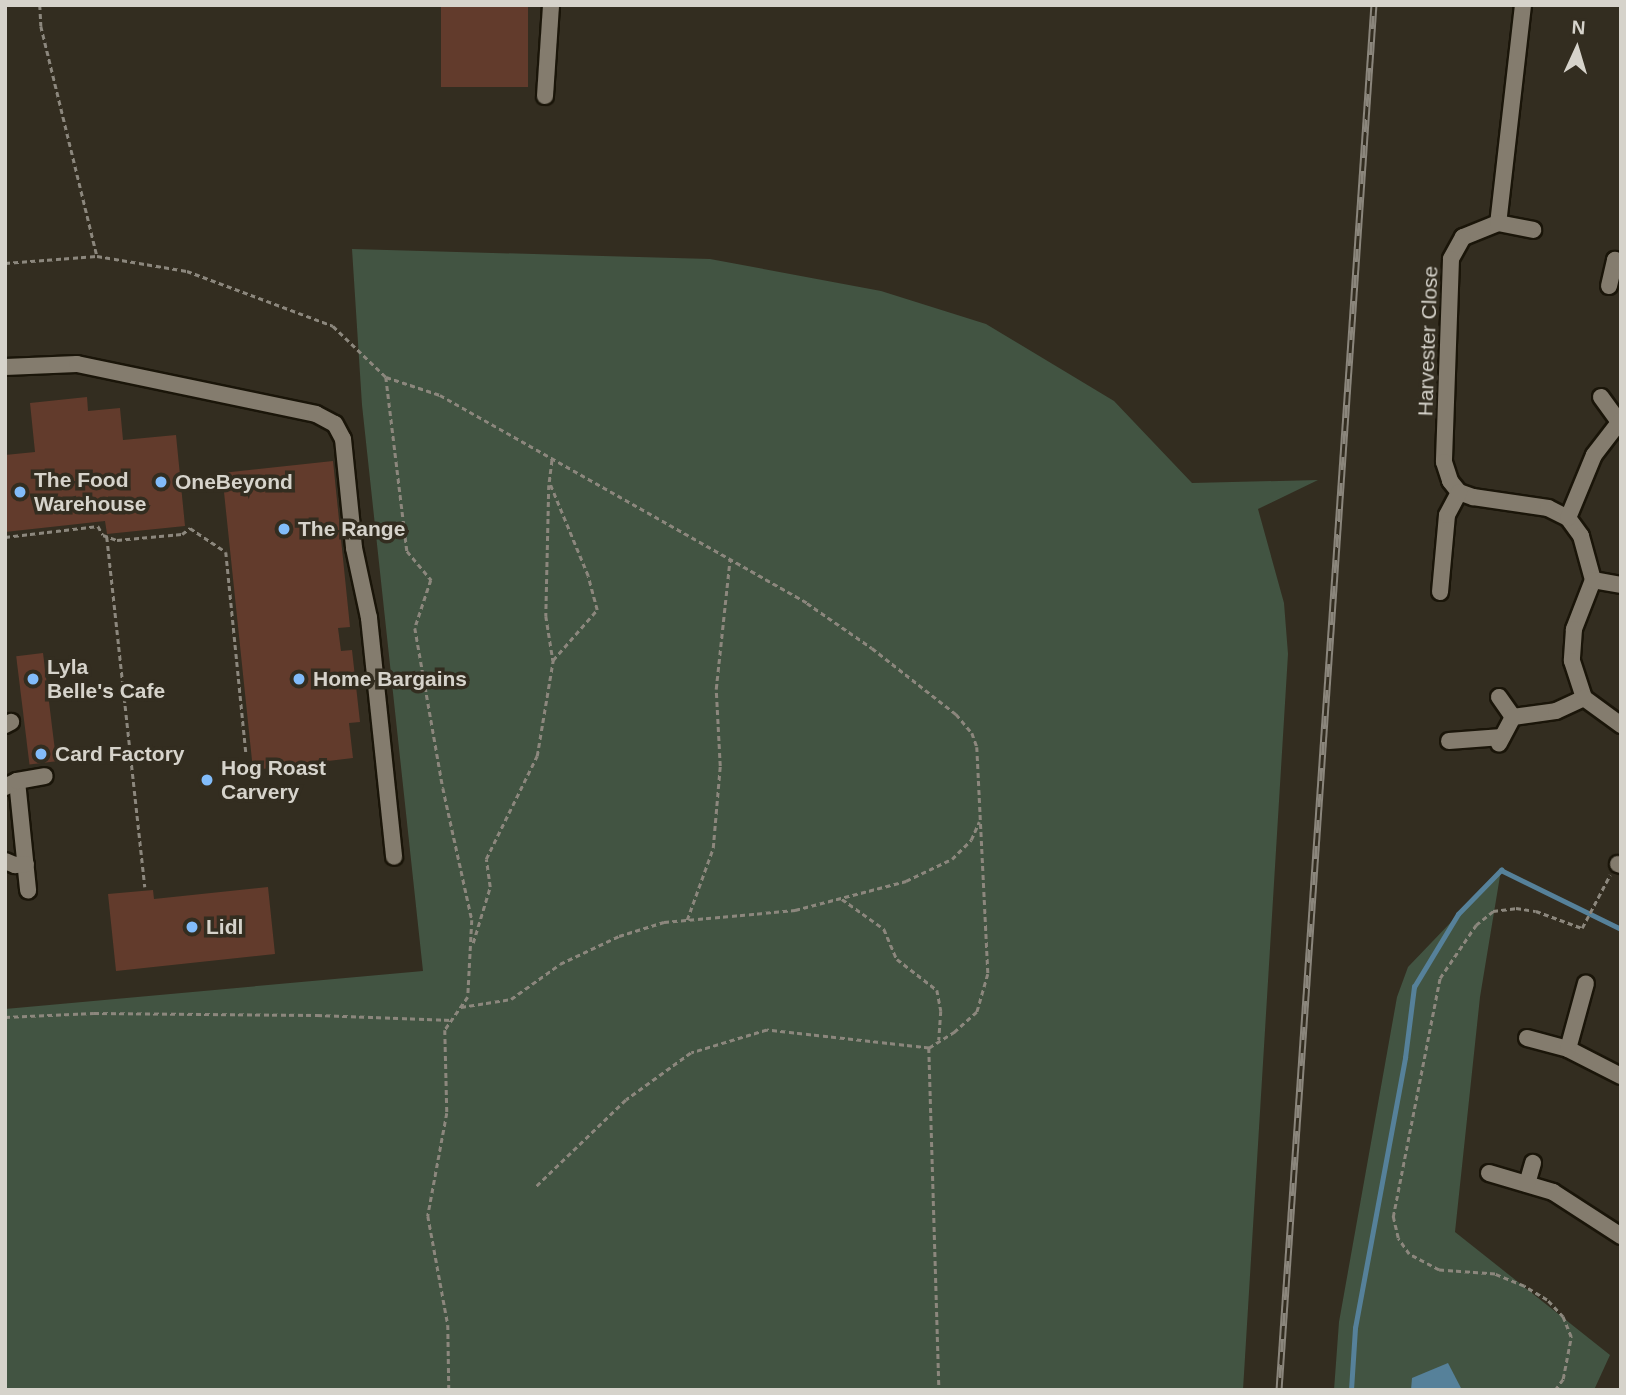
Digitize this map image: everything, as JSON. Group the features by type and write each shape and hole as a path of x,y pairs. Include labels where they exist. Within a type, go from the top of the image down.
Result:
{"street":[{"path":"545,96 551,5"},
{"path":"1523,5 1498,223 1532,230"},
{"name":"Harvester Close","path":"1459,492 1450,481 1444,462 1451,260 1463,237 1498,223"},
{"path":"1609,286 1615,260 1621,263"},
{"path":"5,367 77,364 316,414 335,424 343,439 355,548 369,618 394,857"},
{"path":"1568,518 1594,455 1619,420 1601,397"},
{"path":"1440,592 1447,515 1459,492 1474,497 1548,508 1568,518 1588,552 1593,580 1572,643 1573,669 1584,698 1621,725"},
{"path":"1593,580 1621,584"},
{"path":"1499,697 1513,717"},
{"path":"1513,717 1567,708 1584,698"},
{"path":"1449,741 1500,740 1513,717"},
{"path":"28,890 26,864 13,809 11,784 45,776"},
{"path":"5,861 15,865 26,864"},
{"path":"1568,1049 1586,983"},
{"path":"1527,1038 1568,1049 1621,1076"},
{"path":"1527,1184 1533,1163"},
{"path":"1489,1173 1568,1200 1621,1236"}],"path":[{"path":"40,5 41,26 97,256"},
{"path":"5,264 97,256 187,271 333,326 386,377 440,396 807,603 872,648 956,714 972,733 976,747 988,974 977,1012 929,1048 767,1030 691,1053 626,1100 535,1188"},
{"path":"386,377 407,551 431,580 415,628 443,788 472,920 468,997 445,1030 447,1113 428,1216 448,1325 449,1390"},
{"path":"471,950 490,887 486,859 537,756 553,660 546,616 552,458"},
{"path":"550,482 588,576 597,610 553,660"},
{"path":"5,537 98,526 107,537 145,887"},
{"path":"107,537 117,540 182,534 190,528 226,552 246,753"},
{"path":"687,920 713,848 720,766 716,689 730,559"},
{"path":"461,1007 511,999 560,964 620,936 664,922 795,910 906,881 952,859 971,840 980,819"},
{"path":"1555,1390 1563,1380 1571,1337 1563,1317 1547,1300 1524,1286 1495,1275 1439,1270 1409,1254 1398,1238 1393,1217 1440,978 1476,925 1493,911 1516,908 1535,911 1582,928 1588,922 1612,869 1619,864"},
{"path":"842,899 884,929 897,959 937,990 942,1011 939,1042"},
{"path":"5,1017 94,1013 317,1015 452,1020"},
{"path":"929,1048 939,1390"}],"green space":[{"path":"352,249 710,259 881,291 986,324 1114,401 1192,483 1318,480 1258,509 1284,603 1288,654 1243,1390 5,1390 5,1009 423,971 362,405"},
{"path":"1501,870 1480,997 1455,1232 1610,1355 1594,1390 1334,1390 1339,1322 1397,997 1408,967"}],"water":[{"path":"1448,1363 1462,1390 1411,1390 1412,1378"}],"building":[{"path":"441,5 528,5 528,87 441,87"},
{"path":"87,397 88,411 120,408 123,440 176,435 185,526 107,534 105,521 5,532 5,455 35,452 30,403"},
{"path":"333,461 350,627 338,628 341,651 352,650 360,722 349,723 353,758 253,770 222,473"},
{"path":"43,653 56,761 29,764 16,656"},
{"name":"Lidl","path":"268,887 275,954 116,971 108,894 153,890 154,899"}],"waterway":[{"path":"1351,1390 1355,1328 1405,1058 1414,987 1458,914 1501,870 1621,929"}],"railway":[{"path":"1279,1390 1374,5"}],"place":[{"name":"OneBeyond","path":"161,482"},
{"name":"The Food Warehouse","path":"20,492"},
{"name":"The Range","path":"284,529"},
{"name":"Lyla Belle's Cafe","path":"33,679"},
{"name":"Home Bargains","path":"299,679"},
{"name":"Card Factory","path":"41,754"},
{"name":"Hog Roast Carvery","path":"207,780"},
{"name":"Lidl","path":"192,927"}]}
